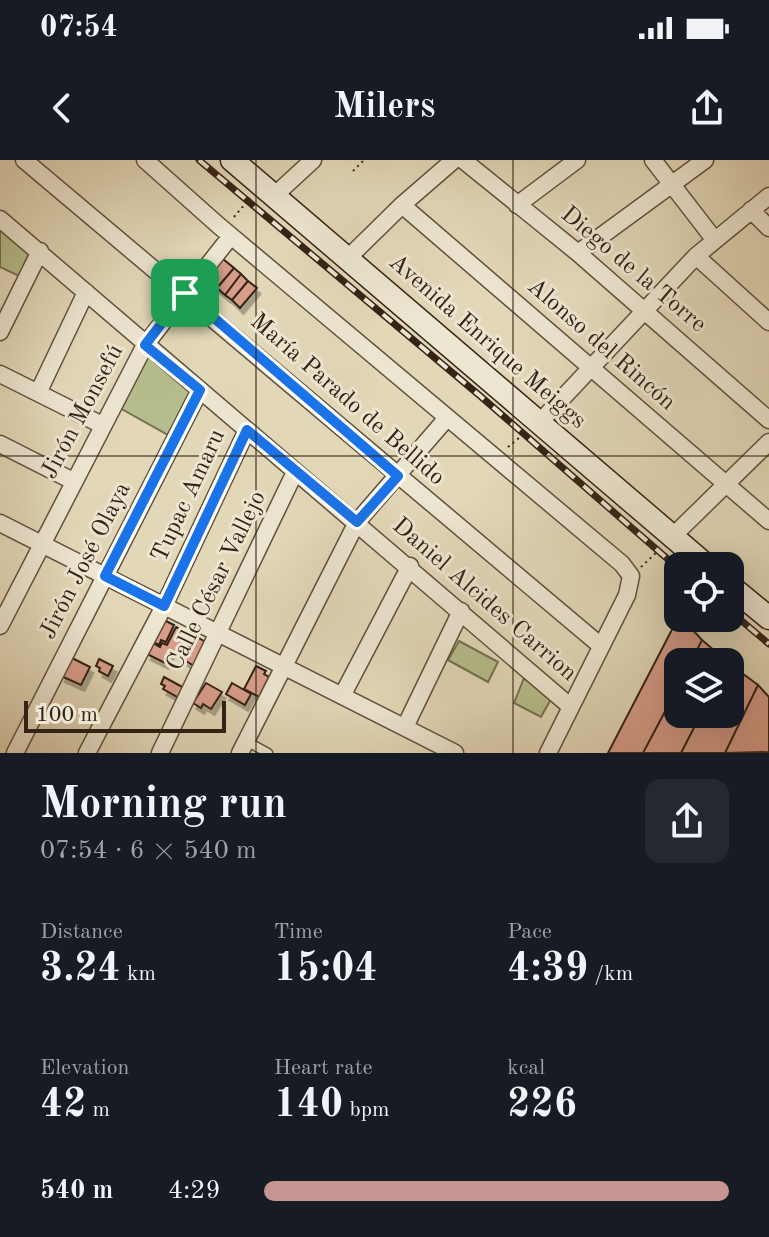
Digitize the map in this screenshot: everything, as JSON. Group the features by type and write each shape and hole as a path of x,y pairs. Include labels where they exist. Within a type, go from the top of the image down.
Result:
{"street":[{"name":"María Parado de Bellido","path":"24,160 601,646"},
{"path":"145,160 231,236 622,564 631,576 627,595 548,753"},
{"name":"Avenida Enrique Meiggs","path":"232,160 264,195 348,258 540,422 665,544 680,552"},
{"path":"264,195 313,160"},
{"path":"348,258 454,160"},
{"name":"Diego de la Torre","path":"463,160 578,253 769,420"},
{"path":"517,205 577,160"},
{"path":"653,160 714,239"},
{"path":"578,253 705,160"},
{"path":"540,422 696,256 769,196"},
{"name":"Alonso del Rincón","path":"402,205 769,521"},
{"path":"751,210 769,228"},
{"name":"Daniel Alcides Carrion","path":"0,219 295,472 410,566 571,707"},
{"name":"Jirón Monsefú","path":"3,615 145,345 231,236"},
{"path":"0,332 40,251"},
{"path":"696,256 769,322"},
{"path":"38,393 86,292"},
{"path":"0,374 102,425"},
{"name":"Jirón José Olaya","path":"15,753 200,390"},
{"path":"243,747 357,522 447,418"},
{"name":"Tupac Amaru","path":"87,753 164,606 247,430"},
{"path":"665,544 728,486 769,442"},
{"path":"0,444 73,481"},
{"name":"Calle César Vallejo","path":"160,753 295,472"},
{"path":"0,523 455,753"},
{"path":"342,696 410,566"},
{"path":"744,597 769,618"},
{"path":"405,727 461,611"}],"lane":[{"path":"243,747 268,753"}],"path":[{"path":"357,160 360,164"},
{"path":"353,171 364,160"},
{"path":"236,215 264,195"},
{"path":"496,459 540,422"},
{"path":"631,576 665,544"}],"green space":[{"path":"0,227 31,253 19,276 0,267"},
{"path":"148,356 192,392 170,436 118,407"},
{"path":"459,641 498,662 488,682 448,660"},
{"path":"524,678 551,699 541,717 514,703"}],"building":[{"path":"223,259 234,268 217,288 203,276 216,261"},
{"path":"234,268 241,274 225,295 217,288"},
{"path":"241,274 248,281 232,300 225,295"},
{"path":"248,281 257,288 240,308 232,300"},
{"path":"164,620 174,625 166,642 161,640 159,645 153,642"},
{"path":"176,627 187,633 176,653 171,651 165,663 147,654 153,643 160,647 162,643 167,645"},
{"path":"671,632 695,632 702,640 698,648 664,648 664,713 643,753 608,753"},
{"path":"197,637 209,644 196,667 184,660"},
{"path":"702,640 711,648 698,648"},
{"path":"70,657 90,667 81,685 61,676"},
{"path":"99,659 113,666 108,676 96,666"},
{"path":"256,666 266,671 264,674 269,677 259,697 244,689"},
{"path":"744,674 758,685 744,714"},
{"path":"164,677 186,689 181,699 163,689 165,686 161,684"},
{"path":"206,683 222,692 211,709 193,703"},
{"path":"232,683 251,694 245,705 226,694"},
{"path":"758,685 769,697 769,752 725,753 737,728 744,728 744,714"},
{"path":"664,713 664,728 694,728 681,753 643,753"},
{"path":"694,728 737,728 725,753 681,753"}],"railway":[{"path":"199,160 479,395 664,556"},
{"path":"744,623 769,644"}],"route":[{"path":"185,293 398,476 357,522 247,430 164,606 105,576 200,390 145,345 185,293"}]}
